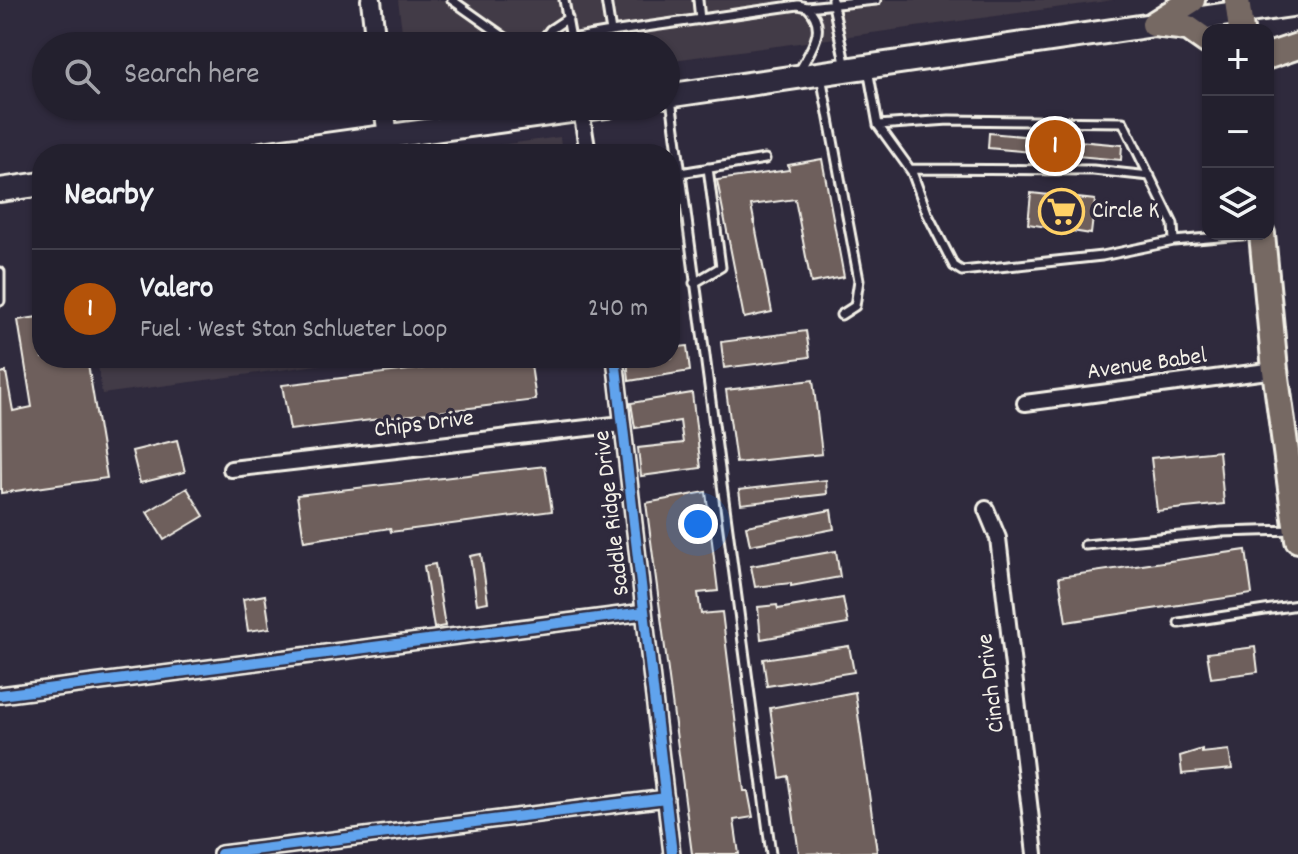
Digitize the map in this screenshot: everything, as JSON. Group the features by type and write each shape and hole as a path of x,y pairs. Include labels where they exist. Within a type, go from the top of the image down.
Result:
{"highway":[{"path":"1154,24 1192,0"},
{"path":"1154,24 1188,28 1202,38"},
{"path":"1274,54 1298,46"},
{"path":"1263,240 1275,370 1297,535"}],"main road":[{"path":"680,94 1298,4"},
{"path":"394,144 526,120"},
{"path":"0,190 32,185"}],"street":[{"path":"371,0 374,32"},
{"path":"386,120 389,144"},
{"path":"583,120 586,144"},
{"name":"Saddle Ridge Drive","path":"616,368 672,854"},
{"name":"Avenue Babel","path":"1025,403 1275,370"},
{"name":"Chips Drive","path":"231,469 622,424"},
{"name":"Cinch Drive","path":"986,509 998,538 1035,854"},
{"path":"0,695 644,612"},
{"path":"221,854 666,798"}],"lane":[{"path":"452,0 497,32"},
{"path":"564,0 570,32"},
{"path":"606,0 611,32 798,5 807,7 876,0"},
{"path":"698,0 700,20"},
{"path":"832,3 878,125 910,169 927,213 954,266 962,271 1102,256 1202,239"},
{"path":"796,78 818,33 814,13 807,7"},
{"path":"548,32 568,18"},
{"path":"820,73 859,280 855,306 841,315"},
{"path":"672,120 675,144"},
{"path":"878,125 949,120 1123,122 1173,224 1174,241"},
{"path":"765,159 680,173 771,854"},
{"path":"694,283 721,267 708,168"},
{"path":"910,169 1093,170 1150,176"},
{"path":"0,272 0,301"},
{"path":"1085,545 1222,532 1297,535"},
{"path":"1179,623 1298,605"}],"shaded area":[{"path":"398,0 1114,0 680,59 680,32 402,32"},
{"path":"560,137 561,144 507,144"},
{"path":"98,368 295,368 102,394"}],"building":[{"path":"989,133 1122,145 1121,160 988,148"},
{"path":"822,159 844,277 811,283 795,199 751,205 772,312 744,318 717,180 789,170 788,165"},
{"name":"Circle K","path":"1031,193 1095,200 1091,234 1028,224"},
{"path":"32,318 32,368 89,368 107,478 1,493 0,373 6,372 13,411 32,407 18,320"},
{"path":"806,331 810,357 724,368 721,342"},
{"path":"687,346 690,371 629,381 628,368 680,368 680,347"},
{"path":"426,368 531,368 536,400 290,430 282,385"},
{"path":"813,380 822,454 736,463 726,390"},
{"path":"692,393 701,468 641,476 638,448 683,443 680,421 635,428 631,403"},
{"path":"177,440 185,472 140,483 132,451"},
{"path":"1219,451 1224,504 1157,511 1151,458"},
{"path":"545,466 552,511 391,532 390,528 304,541 297,495"},
{"path":"826,480 827,494 741,504 739,490"},
{"path":"187,488 204,516 164,540 147,512"},
{"path":"706,492 718,591 698,593 701,614 722,612 744,791 748,791 753,817 734,820 739,854 692,854 646,503"},
{"path":"831,510 834,529 750,545 746,526"},
{"path":"1246,550 1252,594 1066,622 1059,577"},
{"path":"836,551 840,577 791,586 791,583 755,587 751,566"},
{"path":"481,554 488,602 477,604 470,556"},
{"path":"435,564 445,626 434,628 424,566"},
{"path":"265,595 270,628 248,631 243,599"},
{"path":"843,598 848,624 761,639 758,607 777,605 778,609"},
{"path":"849,646 854,672 767,686 763,659"},
{"path":"1255,647 1258,672 1211,678 1207,653"},
{"path":"855,692 877,852 799,854 788,776 780,778 770,708"},
{"path":"1202,749 1202,753 1229,750 1232,769 1182,774 1180,756"}],"cycle path":[{"path":"616,368 672,854"},
{"path":"0,695 644,612"},
{"path":"221,854 666,798"}],"place":[{"name":"Valero","path":"1055,146"},
{"name":"Circle K","path":"1061,212"}]}
